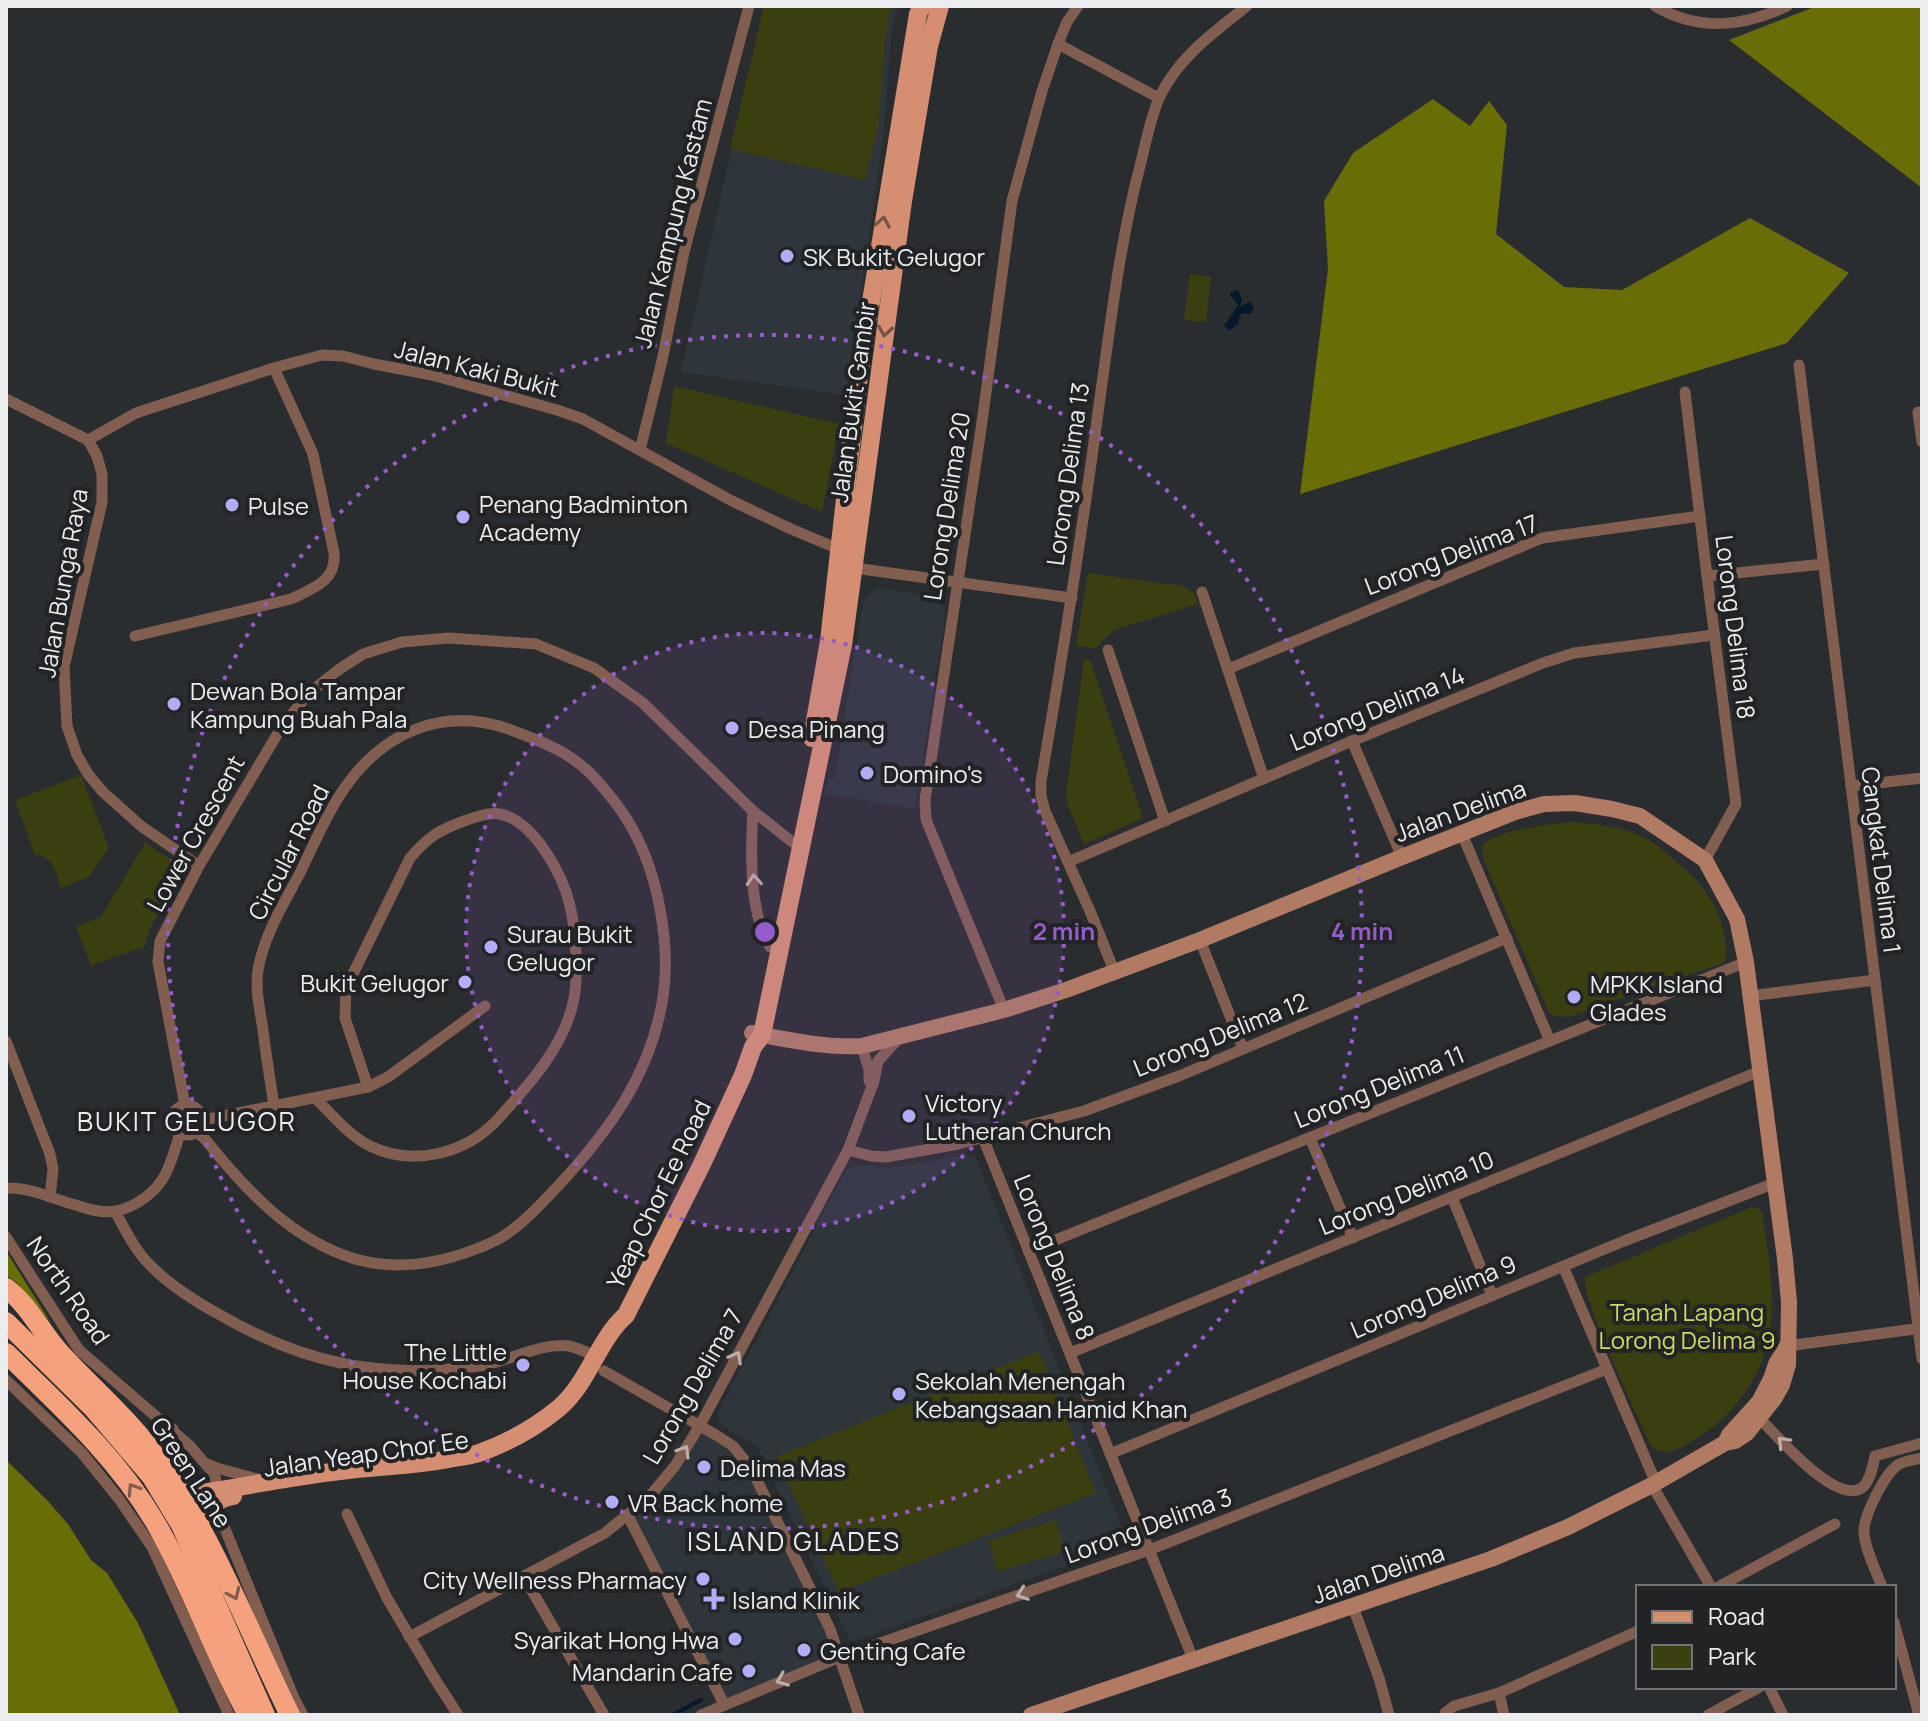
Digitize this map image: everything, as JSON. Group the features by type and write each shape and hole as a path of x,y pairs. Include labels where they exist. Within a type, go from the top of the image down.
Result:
{"highway":[{"name":"Green Lane","path":"6,1288 18,1297 59,1351 123,1415 164,1468 225,1573 290,1715"},
{"path":"6,1305 59,1351"},
{"path":"6,1322 94,1409 152,1477 181,1525 265,1715"},
{"path":"6,1353 85,1430 121,1471 161,1533 248,1715"},
{"path":"256,1693 272,1715"}],"main road":[{"name":"Jalan Bukit Gambir","path":"841,550 859,375 918,14 922,6"},
{"name":"Jalan Bukit Gambir","path":"854,568 903,201 929,46 940,6"},
{"name":"Yeap Chor Ee Road","path":"601,1364 613,1326 626,1315 702,1164 743,1075 755,1038 796,843 841,550"},
{"name":"Yeap Chor Ee Road","path":"755,1038 770,947 843,645 854,568"},
{"name":"Jalan Yeap Chor Ee","path":"178,1490 199,1493 217,1491 338,1471 440,1461 477,1454 539,1423 560,1408 601,1364"},
{"name":"Jalan Yeap Chor Ee","path":"199,1524 212,1503 222,1499 448,1468 479,1462 510,1451 548,1428 577,1404 601,1364"}],"street":[{"name":"Jalan Kampung Kastam","path":"640,450 684,252 749,6"},
{"name":"Lorong Delima 20","path":"1004,1010 926,819 925,800 1012,201 1042,91 1067,22 1078,6"},
{"name":"Lorong Delima 13","path":"1115,973 1045,811 1041,781 1072,598 1116,282 1131,199 1151,119 1169,79 1193,50 1247,6"},
{"path":"1655,6 1686,19 1727,25 1767,16 1787,6"},
{"path":"1058,44 1159,98"},
{"name":"Jalan Kaki Bukit","path":"88,440 136,413 274,368 322,355 335,355 432,375 557,410 598,426 732,501 841,550"},
{"name":"Cangkat Delima 1","path":"1799,365 1922,1359"},
{"path":"135,636 291,599 332,572 334,553 313,454 274,368"},
{"name":"Lorong Delima 18","path":"1685,392 1736,804 1705,860"},
{"path":"6,399 88,440"},
{"path":"1918,412 1922,442"},
{"name":"Jalan Bunga Raya","path":"88,440 102,474 102,502 64,667 67,726 77,755 103,792 141,826 199,866"},
{"name":"Lorong Delima 17","path":"1228,669 1542,538 1700,516"},
{"path":"1707,576 1824,564"},
{"path":"854,568 1072,598"},
{"path":"1202,592 1264,779"},
{"name":"Lorong Delima 14","path":"1068,862 1352,741 1574,653 1714,635"},
{"name":"Lower Crescent","path":"185,1105 158,962 160,941 199,866 281,728 308,694 363,654 402,642 449,638 536,644 594,668 643,703 753,811 796,843"},
{"path":"1108,650 1165,821"},
{"name":"Circular Road","path":"196,1132 275,1215 309,1239 360,1260 394,1265 431,1263 501,1238 534,1211 592,1150 629,1095 655,1034 663,995 665,953 652,876 634,832 621,810 587,770 563,751 538,740 509,728 469,720 435,722 417,728 382,748 367,762 338,798 271,929 260,959 257,994 274,1105"},
{"path":"1352,741 1402,857"},
{"path":"1851,786 1922,778"},
{"name":"Jalan Delima","path":"755,1038 862,1046 1004,1010 1115,973 1515,812 1544,804 1575,803 1640,816 1705,860 1737,919 1746,962 1789,1302 1788,1365 1782,1385 1760,1419 1735,1441 1725,1443 1654,1484 1568,1527 1491,1559 1031,1715"},
{"path":"753,811 751,841 755,901 770,947"},
{"path":"315,1098 357,1138 370,1146 411,1157 432,1155 456,1149 488,1130 554,1049 568,1022 574,1000 576,961 570,905 561,879 541,845 514,818 496,813 445,828 425,840 410,858 346,988 345,1018 368,1087"},
{"path":"1462,834 1550,1041"},
{"name":"Lorong Delima 12","path":"848,1150 886,1157 983,1138 1084,1111 1243,1049 1507,938"},
{"path":"1200,940 1243,1049"},
{"name":"Lorong Delima 11","path":"1028,1251 1746,962"},
{"path":"1750,996 1875,980"},
{"path":"203,1120 368,1087 388,1077 485,1006"},
{"name":"Lorong Delima 7","path":"409,1637 605,1533 649,1497 675,1466 848,1150 861,1120 878,1061 899,1038"},
{"path":"6,1041 50,1154 53,1169 50,1197"},
{"name":"Lorong Delima 7","path":"862,1046 869,1070 870,1089"},
{"name":"Lorong Delima 10","path":"1070,1353 1760,1071"},
{"path":"185,1105 199,1110 203,1120 200,1129 188,1135 180,1133 174,1126 173,1117 177,1109 185,1105"},
{"path":"6,1188 20,1188 88,1209 115,1211 155,1189 164,1177 180,1133"},
{"name":"Lorong Delima 8","path":"983,1138 1193,1659"},
{"path":"1310,1138 1353,1238"},
{"name":"Lorong Delima 9","path":"1110,1454 1624,1241 1775,1183"},
{"path":"1452,1197 1492,1295"},
{"path":"115,1211 130,1239 151,1267 202,1305 276,1344 343,1365 403,1371 479,1366 566,1345 579,1349 733,1446 751,1468 830,1629 859,1715"},
{"name":"North Road","path":"6,1237 79,1350 173,1429 215,1475 217,1491"},
{"path":"1563,1266 1654,1484 1710,1585"},
{"path":"1787,1346 1920,1329"},
{"name":"Jalan Delima","path":"1725,1443 1759,1402 1787,1346"},
{"name":"Lorong Delima 3","path":"701,1715 840,1657 1149,1550 1607,1369"},
{"path":"6,1380 82,1453 152,1547 229,1715"},
{"path":"1760,1419 1806,1466 1843,1491 1854,1491 1866,1483 1875,1456 1922,1443"},
{"path":"164,1468 173,1429"},
{"path":"1881,1585 1865,1539 1866,1517 1892,1471 1902,1463 1922,1458"},
{"name":"North Road","path":"205,1462 270,1482"},
{"path":"347,1514 387,1598 458,1715"},
{"path":"628,1516 724,1704"},
{"path":"221,1519 303,1715"},
{"path":"1722,1585 1835,1524"},
{"path":"524,1577 604,1715"},
{"path":"1353,1607 1389,1715"},
{"path":"1896,1629 1919,1715"},
{"path":"1445,1713 1454,1706 1499,1693 1636,1632"},
{"path":"1708,1715 1756,1689"},
{"path":"1770,1689 1783,1715"},
{"path":"1499,1693 1504,1715"}],"shaded area":[{"name":"SK Bukit Gelugor","path":"764,6 898,6 892,28 883,139 846,395 681,372"},
{"path":"1817,6 1922,6 1922,188 1729,40"},
{"path":"1433,99 1470,126 1489,101 1507,125 1496,234 1564,287 1622,290 1750,218 1849,273 1787,343 1300,494 1328,269 1324,201 1353,153"},
{"path":"877,588 935,597 946,613 915,809 824,793 828,779 835,779 863,601"},
{"name":"Sekolah Menengah Kebangsaan Hamid Khan","path":"969,1155 977,1160 1127,1541 1123,1546 854,1641 848,1637 757,1446 722,1426 718,1413 845,1172 860,1165 890,1168"},
{"path":"6,1251 51,1323 18,1284 6,1275"},
{"path":"700,1425 716,1435 751,1468 840,1657 724,1704 628,1516 649,1497"},
{"path":"6,1460 46,1499 68,1524 91,1560 107,1573 138,1623 180,1715 6,1715"}],"green space":[{"path":"764,6 891,6 878,128 865,180 730,149"},
{"path":"1190,274 1211,277 1206,322 1184,320"},
{"path":"674,386 839,424 822,512 666,443"},
{"path":"1088,573 1183,586 1195,594 1198,604 1114,630 1096,648 1076,646"},
{"path":"1084,659 1090,660 1143,818 1084,844 1066,795"},
{"path":"81,775 109,848 89,877 61,888 50,862 35,855 15,800"},
{"path":"1570,822 1635,833 1655,844 1682,867 1699,883 1717,911 1726,945 1723,963 1568,1017 1549,1012 1482,850 1490,840 1500,835"},
{"path":"145,843 178,864 180,879 151,926 144,947 91,965 76,927 101,917"},
{"name":"Tanah Lapang Lorong Delima 9","path":"1756,1207 1762,1212 1771,1285 1770,1331 1764,1354 1741,1398 1720,1421 1678,1449 1662,1452 1651,1446 1624,1386 1592,1308 1585,1277"},
{"path":"1039,1351 1096,1493 839,1592 776,1457"},
{"path":"1056,1520 1065,1551 998,1572 988,1541"}],"water":[{"path":"1237,290 1242,300 1240,306 1250,302 1254,308 1250,314 1242,313 1239,323 1229,331 1224,325 1238,305 1230,293"}],"waterway":[{"path":"673,1715 701,1700"}],"place":[{"name":"SK Bukit Gelugor","path":"787,256"},
{"name":"Pulse","path":"232,505"},
{"name":"Penang Badminton Academy","path":"463,517"},
{"name":"Dewan Bola Tampar Kampung Buah Pala","path":"174,704"},
{"name":"Desa Pinang","path":"732,728"},
{"name":"Domino's","path":"867,773"},
{"name":"Surau Bukit Gelugor","path":"491,947"},
{"name":"Bukit Gelugor","path":"465,982"},
{"name":"MPKK Island Glades","path":"1574,997"},
{"name":"Victory Lutheran Church","path":"909,1116"},
{"name":"The Little House Kochabi","path":"523,1365"},
{"name":"Sekolah Menengah Kebangsaan Hamid Khan","path":"899,1394"},
{"name":"Delima Mas","path":"704,1467"},
{"name":"VR Back home","path":"612,1502"},
{"name":"City Wellness Pharmacy","path":"703,1579"},
{"name":"Island Klinik","path":"714,1599"},
{"name":"Syarikat Hong Hwa","path":"735,1639"},
{"name":"Genting Cafe","path":"804,1650"},
{"name":"Mandarin Cafe","path":"749,1671"}],"district":[{"name":"BUKIT GELUGOR","path":"187,1121"},
{"name":"ISLAND GLADES","path":"794,1541"}]}
